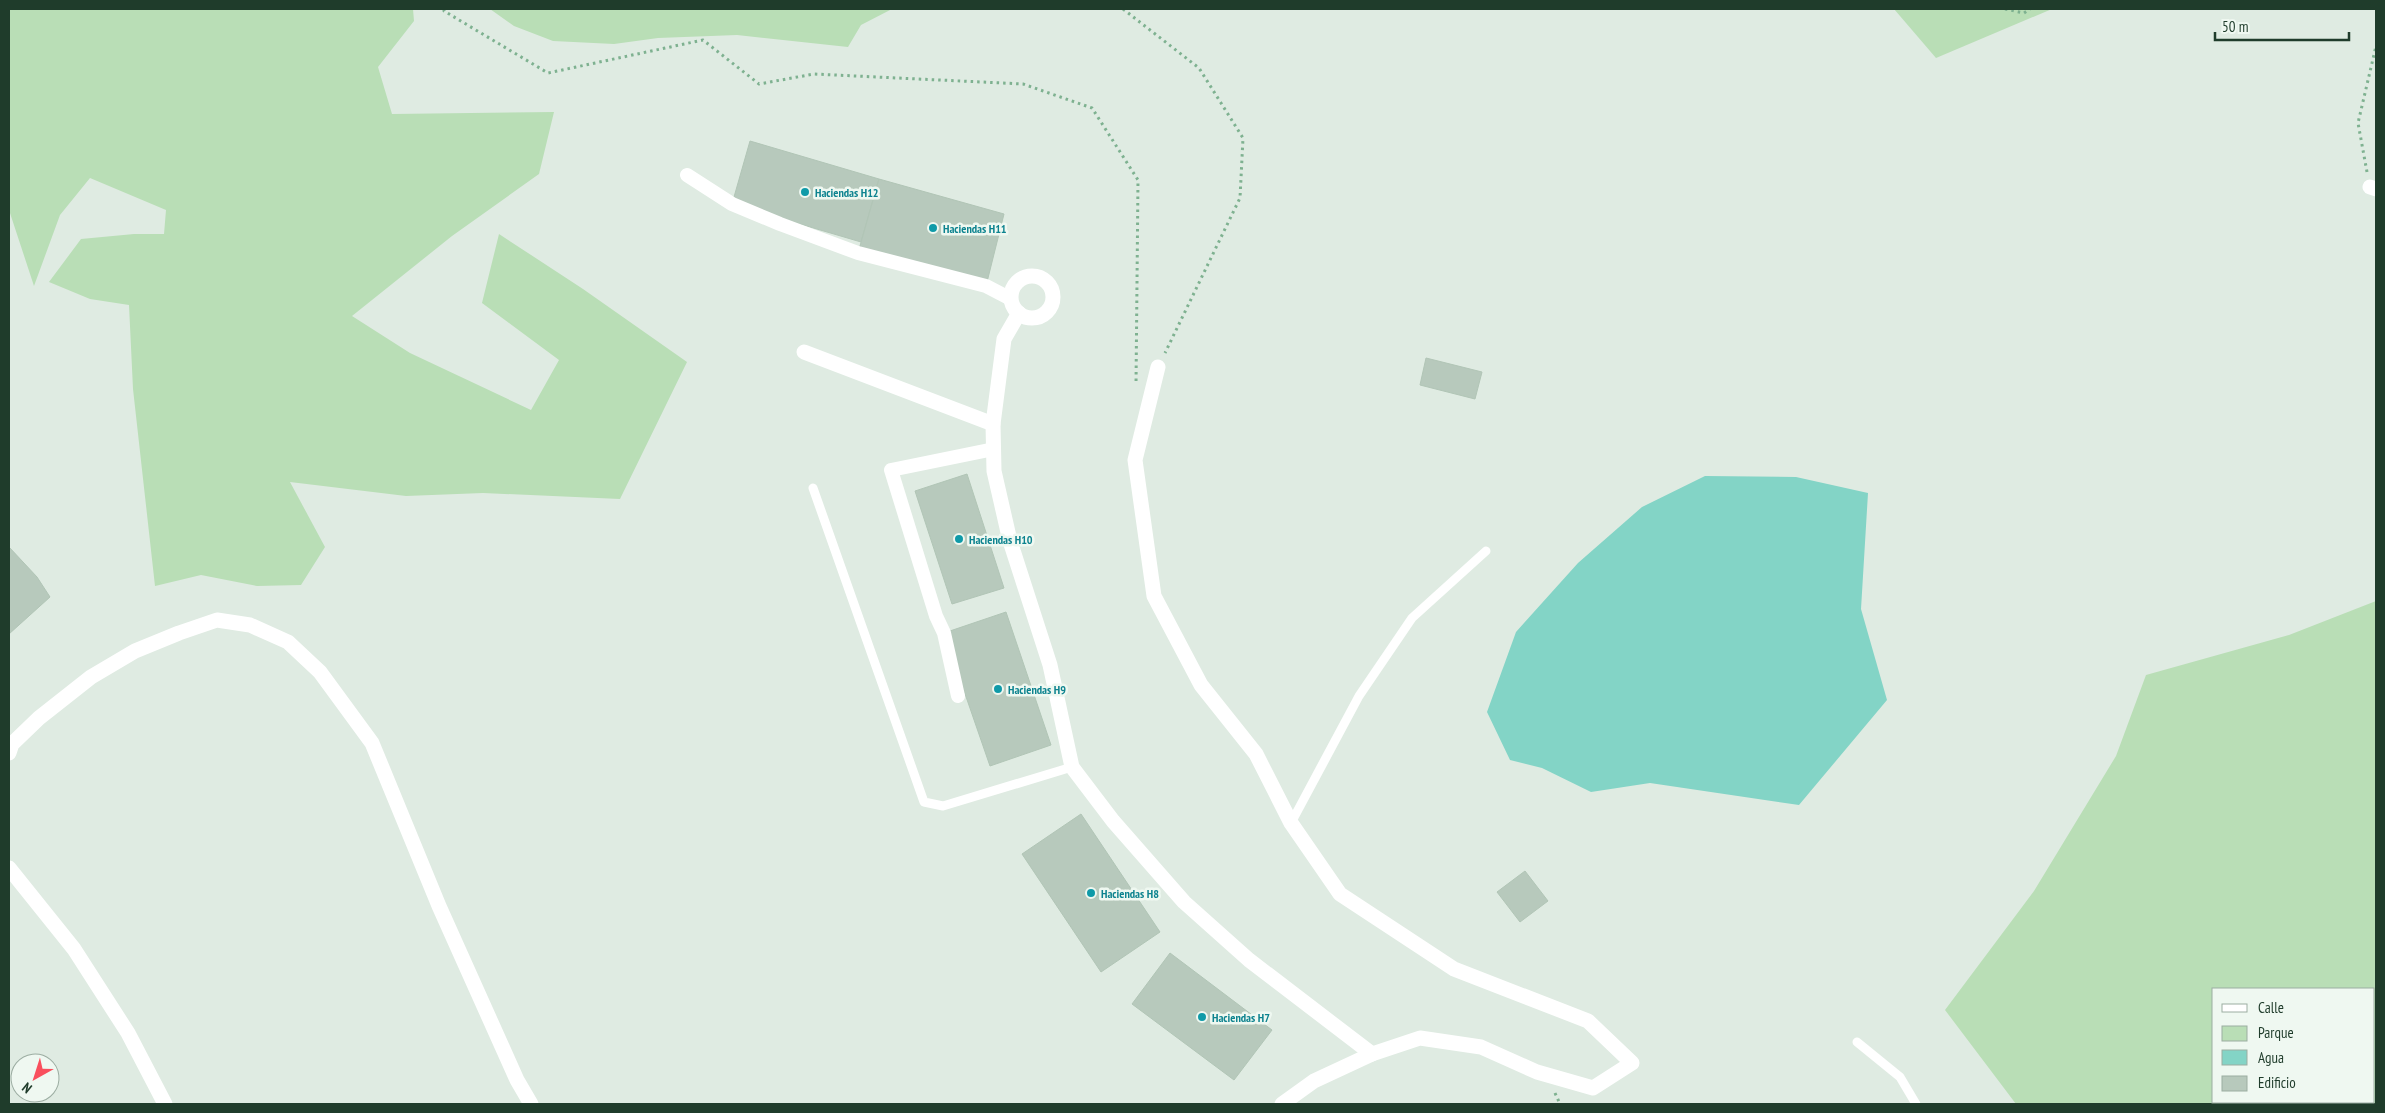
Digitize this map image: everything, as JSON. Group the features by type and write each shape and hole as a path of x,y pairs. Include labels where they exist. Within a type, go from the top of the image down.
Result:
{"street":[{"path":"687,175 732,204 788,227 858,253 986,286 1011,298"},
{"path":"1026,276 1040,277 1050,287 1052,301 1045,313 1032,318 1018,313 1011,298 1014,285 1026,276"},
{"path":"1018,313 1004,339 993,424 994,471 1010,541 1050,665 1072,767 1113,821 1184,902 1249,960 1372,1054"},
{"path":"804,352 993,424"},
{"path":"1158,367 1135,460 1154,596 1201,685 1256,754 1291,823 1340,894 1454,969 1588,1021 1632,1063 1593,1088 1537,1072 1481,1047 1420,1038 1372,1054 1314,1081 1282,1104"},
{"path":"958,696 944,633 936,616 891,470 994,449"},
{"path":"9,753 12,744 38,718 91,678 135,651 170,637 216,620 250,625 288,642 320,672 372,743 439,906 517,1080 530,1104"},
{"path":"9,868 74,949 128,1033 165,1104"}],"lane":[{"path":"813,488 924,802 943,806 1072,767"},
{"path":"1291,823 1359,696 1412,618 1486,551"},
{"path":"1856,1042 1900,1077 1916,1104"}],"path":[{"path":"444,9 444,11 548,73 704,40 759,84 814,74 1023,84 1092,108 1138,180 1136,393"},
{"path":"1123,9 1199,68 1243,138 1240,198 1158,367"},
{"path":"2005,9 2024,13 2030,9"},
{"path":"2373,188 2358,123 2376,46"}],"green space":[{"path":"9,9 413,9 414,21 378,67 392,114 554,112 539,174 452,236 352,316 410,353 531,410 559,360 482,303 499,234 583,289 687,362 620,499 483,493 406,496 290,482 325,547 301,585 257,586 201,575 155,586 133,389 129,305 90,299 49,282 81,239 134,234 164,234 166,210 90,178 60,215 34,286 9,210"},
{"path":"490,9 892,9 861,25 848,47 737,35 658,38 614,44 553,41 514,26"},
{"path":"1894,9 2052,9 1936,58"},
{"path":"2376,601 2376,1104 2016,1104 1945,1010 2034,891 2116,756 2146,675 2289,635"}],"water":[{"path":"1705,476 1796,477 1868,493 1861,609 1887,700 1799,805 1650,783 1591,792 1542,768 1510,760 1487,712 1516,632 1578,563 1642,507"}],"building":[{"name":"Haciendas H12","path":"750,141 879,179 861,242 732,204"},
{"name":"Haciendas H11","path":"879,179 1004,214 986,286 858,253"},
{"path":"1426,358 1482,372 1475,399 1420,385"},
{"name":"Haciendas H10","path":"967,474 1004,588 952,604 915,491"},
{"path":"9,547 37,577 50,597 9,634"},
{"name":"Haciendas H9","path":"1006,612 1051,745 990,766 944,633"},
{"name":"Haciendas H8","path":"1081,814 1160,932 1101,972 1022,854"},
{"path":"1525,871 1548,901 1520,922 1497,892"},
{"name":"Haciendas H7","path":"1170,953 1272,1030 1234,1080 1132,1004"}],"place":[{"name":"Haciendas H12","path":"805,192"},
{"name":"Haciendas H11","path":"933,228"},
{"name":"Haciendas H10","path":"959,539"},
{"name":"Haciendas H9","path":"998,689"},
{"name":"Haciendas H8","path":"1091,893"},
{"name":"Haciendas H7","path":"1202,1017"}]}
